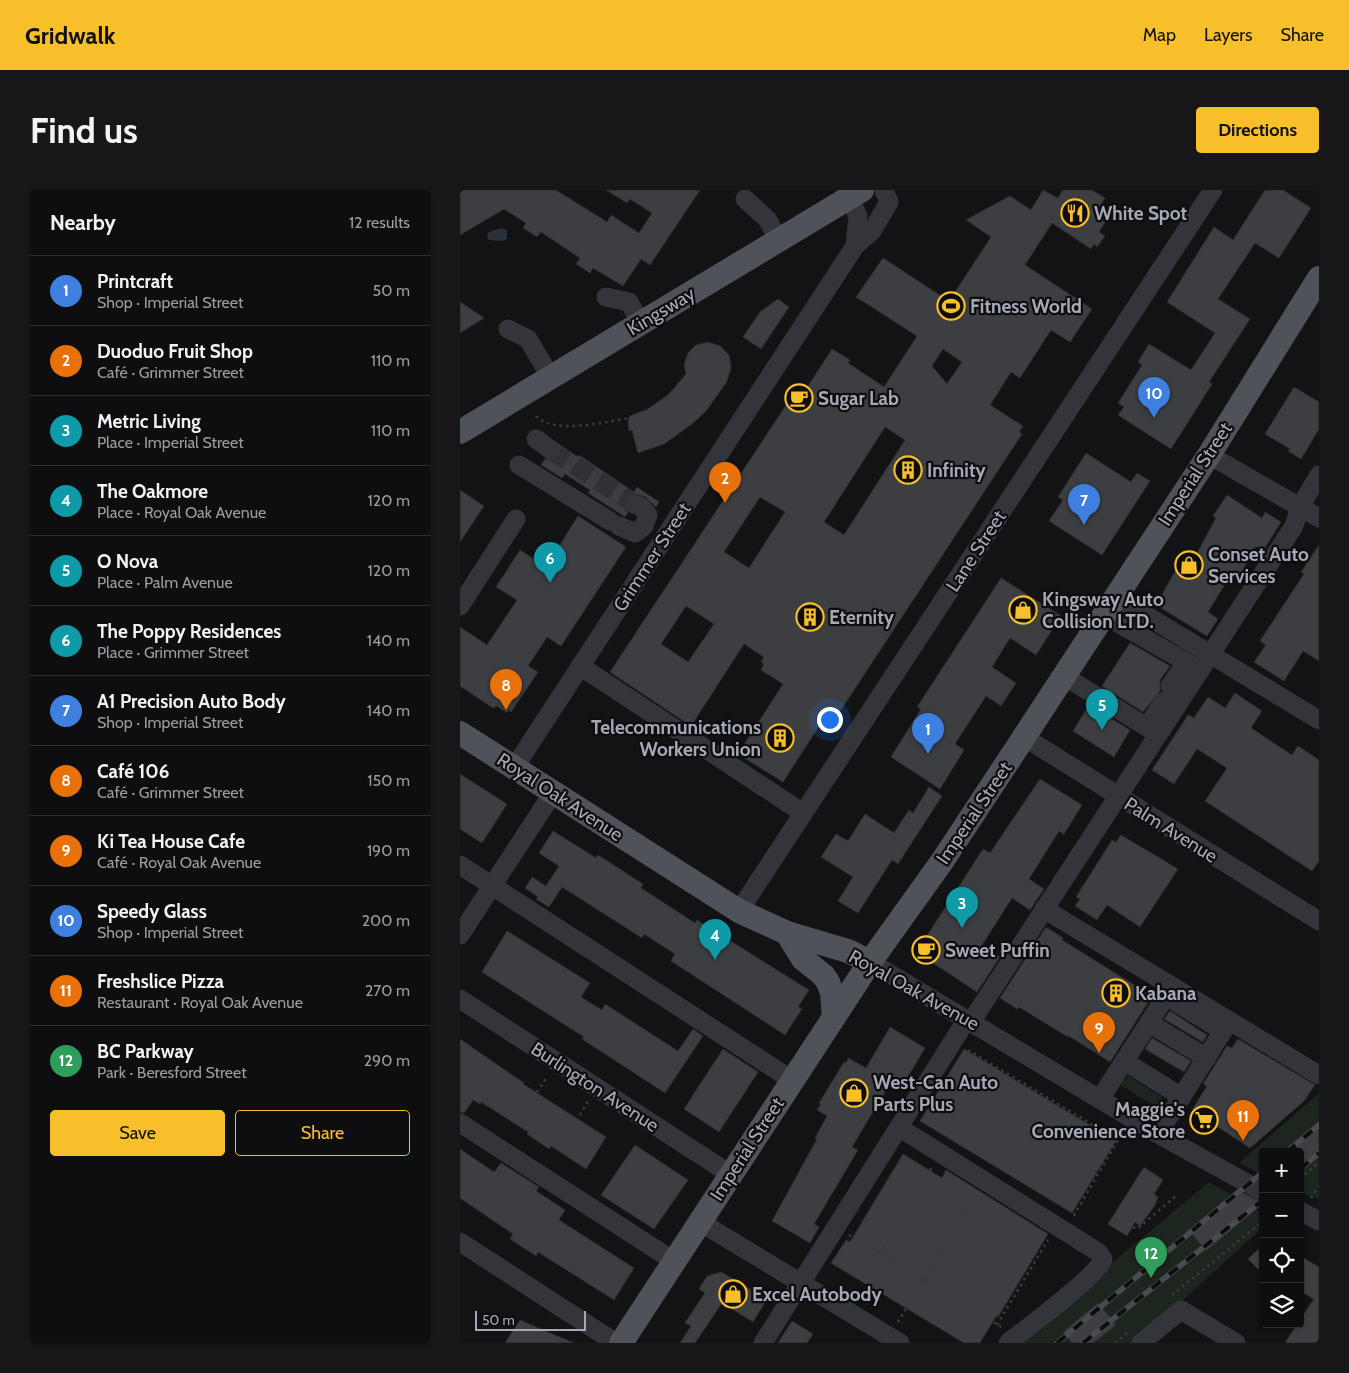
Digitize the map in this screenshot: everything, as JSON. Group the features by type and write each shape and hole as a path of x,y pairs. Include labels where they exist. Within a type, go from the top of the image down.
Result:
{"main road":[{"name":"Kingsway","path":"460,432 855,194"},
{"name":"Imperial Street","path":"621,1343 870,962 943,860 1110,606 1208,455 1319,278"},
{"name":"Royal Oak Avenue","path":"460,733 739,911 787,933 848,951 870,962"},
{"path":"787,933 803,959 823,974 828,982 832,993 834,1017"}],"street":[{"name":"Grimmer Street","path":"514,768 855,246 872,231 889,202 884,190"},
{"name":"Lane Street","path":"739,911 1213,190"},
{"name":"Grimmer Street","path":"855,194 858,216 855,246"},
{"path":"745,199 767,219 779,240"},
{"path":"606,297 629,302 641,324"},
{"path":"508,329 528,339 551,378"},
{"path":"1208,455 1319,518"},
{"path":"519,465 615,524 634,533 644,526 648,515 642,508 634,504"},
{"path":"763,1343 969,1020 1118,797 1152,731 1179,702 1198,662 1294,526 1300,506 1319,475"},
{"path":"460,606 516,518"},
{"path":"1110,606 1198,662"},
{"path":"1110,606 1198,662 1319,720"},
{"path":"580,666 803,813"},
{"path":"1064,676 1152,731"},
{"name":"Palm Avenue","path":"1024,737 1319,921"},
{"path":"460,935 553,793"},
{"path":"460,865 792,1080"},
{"path":"1044,908 1319,1074"},
{"name":"Royal Oak Avenue","path":"870,962 1158,1134 1259,1190"},
{"path":"1100,1099 1166,996 1224,1031 1158,1134"},
{"name":"Burlington Avenue","path":"460,1000 730,1174"},
{"path":"1149,1022 1207,1058"},
{"path":"1124,1061 1182,1097"},
{"path":"460,1123 674,1261"},
{"path":"900,1128 1098,1252 1103,1259 1100,1266 1086,1279 1007,1338"},
{"path":"1305,1205 1319,1221"},
{"path":"700,1222 900,1343"},
{"path":"460,1242 616,1343"},
{"path":"1135,1337 1174,1305 1236,1343"}],"path":[{"path":"536,416 548,423 569,427 629,418"},
{"path":"962,1046 1118,1140 1072,1219"},
{"path":"537,1092 547,1077"},
{"path":"580,1114 587,1103"},
{"path":"880,1254 935,1162"},
{"path":"1304,1175 1319,1162"},
{"path":"1305,1205 1319,1186"},
{"path":"898,1322 979,1188"},
{"path":"1134,1227 1138,1229 1177,1195"},
{"path":"1174,1305 1259,1225"},
{"path":"844,1232 1002,1327 1007,1338"},
{"path":"997,1325 1052,1233"},
{"path":"1115,1343 1135,1337"}],"shaded area":[{"path":"501,228 507,230 507,239 502,241 488,240 487,235 489,232"},
{"path":"1128,1076 1162,1097 1158,1108 1120,1085"},
{"path":"1319,1093 1319,1199 1304,1194 1304,1148 1259,1148 1259,1173 1239,1163"},
{"path":"1209,1182 1259,1211 1259,1231 1184,1299 1130,1343 1016,1343"}],"building":[{"path":"460,190 556,190 607,222 611,215 639,233 652,213 630,199 627,203 606,190 700,190 650,265 641,259 623,286 593,268 590,273 576,264 580,258 541,232 537,237 523,228 526,223 504,209 460,235"},
{"path":"1043,190 1058,198 1063,190 1092,190 1105,198 1094,215 1105,222 1099,232 1105,236 1097,247 1094,244 1091,249 1052,223 1025,265 1092,309 1070,342 1051,330 1020,378 1011,372 990,405 1023,426 1019,432 1022,434 839,713 834,709 830,715 827,714 783,782 738,754 783,684 761,670 764,664 761,662 764,657 744,644 691,726 610,672 800,384 806,389 832,349 850,360 848,363 884,387 917,336 856,297 883,258 944,298 948,292 953,295 991,237 966,220 1010,196 1031,210","holes":["943,349 962,362 947,384 932,366","885,427 905,440 844,535 824,522","760,497 785,512 749,568 724,552","686,606 714,624 688,662 661,644"]},
{"path":"1265,190 1283,190 1311,208 1279,258 1255,243 1218,299 1250,319 1209,382 1212,384 1171,449 1118,415 1124,407 1118,403 1142,365 1138,362 1149,344 1191,370 1215,333 1167,302 1214,227 1233,240"},
{"path":"778,299 789,307 761,349 743,337 760,312"},
{"path":"460,302 484,318 460,333"},
{"path":"708,342 720,346 729,355 731,368 726,383 706,411 692,424 664,444 638,453 632,430 629,431 628,420 630,416 648,409 669,394 686,374 684,365 688,353 696,345"},
{"path":"1294,387 1319,402 1319,429 1301,459 1288,451 1290,449 1265,434"},
{"path":"561,446 578,457 579,455 634,492 637,487 659,502 656,507 646,497 632,493 624,500 623,506 628,513 625,517 588,493 590,490 565,474 562,478 541,465 545,459 555,460 560,457"},
{"path":"1086,453 1131,482 1137,473 1150,481 1102,555 1049,521 1063,500 1058,497"},
{"path":"460,490 484,506 460,542"},
{"path":"1227,495 1262,518 1265,512 1281,522 1263,551 1256,546 1240,575 1233,571 1208,612 1218,619 1207,636 1156,605 1181,561 1188,553 1195,557 1216,518 1213,516"},
{"path":"578,516 626,547 561,646 547,637 528,666 538,672 511,712 509,710 507,713 497,706 493,708 460,686 460,627 487,645 517,600 496,587 520,550 546,567"},
{"path":"1319,545 1319,661 1303,651 1284,681 1254,662 1266,645 1260,641 1304,574 1301,572"},
{"path":"1001,578 1061,616 1036,655 1010,638 992,667 1016,683 1001,706 986,696 955,744 964,750 940,789 891,757 921,709 917,707"},
{"path":"1130,643 1170,666 1160,680 1160,691 1143,712 1102,686"},
{"path":"1235,693 1262,711 1251,728 1292,755 1298,746 1319,760 1319,861 1312,871 1205,801 1227,768 1197,749 1174,784 1152,770 1188,715 1194,718 1208,697 1225,708"},
{"path":"1089,705 1130,730 1114,757 1073,731"},
{"path":"460,774 507,804 482,843 460,829"},
{"path":"1040,779 1082,805 1064,834 1059,831 1029,879 1044,889 1030,910 1012,898 982,945 1000,957 977,992 924,957 921,945 983,849 990,853"},
{"path":"929,787 942,796 898,864 892,860 858,913 838,901 853,877 821,857 836,834 848,841 865,814 894,833 909,810 913,813"},
{"path":"553,831 596,858 598,855 643,884 641,888 695,923 697,920 809,990 798,1007 802,1009 785,1035 671,961 675,954 644,934 642,938 562,887 549,907 536,899 538,897 525,888 532,877 546,886 559,866 539,853"},
{"path":"1121,835 1178,869 1140,927 1107,905 1097,920 1075,906 1080,899 1076,897 1112,840 1116,842"},
{"name":"Kabana","path":"1046,927 1063,938 1062,940 1152,996 1110,1062 1069,1036 1000,998"},
{"path":"507,931 590,983 581,997 602,1010 605,1004 678,1051 693,1029 703,1036 665,1093 582,1039 584,1037 482,972"},
{"path":"1170,1011 1207,1035 1203,1042 1164,1019"},
{"path":"890,1027 925,1048 904,1083 894,1077 852,1147 858,1150 814,1224 819,1227 810,1243 772,1221 817,1139 815,1138 827,1116 817,1110 821,1104 819,1103 848,1058 866,1068"},
{"path":"1152,1038 1191,1061 1184,1072 1145,1049"},
{"path":"460,1039 523,1084 606,1137 586,1169 551,1146 549,1149 527,1134 528,1132 481,1102 480,1104 473,1100 464,1113 460,1112"},
{"path":"1238,1039 1315,1085 1304,1101 1250,1148 1192,1110 1207,1086 1203,1084 1227,1046 1232,1048"},
{"path":"723,1049 758,1072 719,1132 684,1109"},
{"path":"964,1049 1116,1141 1072,1213 920,1121"},
{"path":"1319,1121 1319,1157 1304,1169 1304,1148 1287,1148"},
{"path":"635,1145 688,1180 654,1229 601,1195"},
{"path":"460,1149 494,1172 501,1163 539,1187 536,1191 565,1210 559,1220 634,1268 614,1300 538,1252 536,1256 510,1239 513,1234 460,1198"},
{"path":"903,1154 942,1178 946,1170 1048,1234 998,1317 996,1316 980,1343 964,1343 831,1263 846,1240 850,1242"},
{"path":"1144,1167 1163,1180 1154,1194 1158,1197 1155,1205 1140,1226 1135,1222 1127,1236 1108,1224"},
{"path":"1237,1190 1259,1201 1259,1206 1206,1251 1189,1230"},
{"path":"1259,1249 1259,1270 1248,1259"},
{"path":"1304,1258 1319,1267 1319,1339 1316,1343 1285,1343 1294,1328 1304,1328 1304,1313 1314,1299 1304,1293"},
{"name":"Excel Autobody","path":"721,1272 767,1299 753,1322 722,1303 695,1343 680,1343 691,1326 685,1323 705,1293 699,1289 707,1276"},
{"path":"1098,1303 1116,1325 1093,1343 1072,1343 1063,1332"},
{"path":"520,1320 574,1343 505,1343"},
{"path":"792,1321 813,1334 807,1343 778,1343"}],"tunnel":[{"path":"551,450 634,504"}],"railway":[{"path":"1292,1148 1319,1125"},
{"path":"1304,1166 1319,1153"},
{"path":"1057,1343 1259,1175"},
{"path":"1083,1343 1259,1203"}],"place":[{"name":"White Spot","path":"1075,213"},
{"name":"Fitness World","path":"951,306"},
{"name":"Sugar Lab","path":"799,398"},
{"name":"Speedy Glass","path":"1154,418"},
{"name":"Infinity","path":"908,470"},
{"name":"Duoduo Fruit Shop","path":"725,503"},
{"name":"A1 Precision Auto Body","path":"1084,525"},
{"name":"Conset Auto Services","path":"1189,565"},
{"name":"The Poppy Residences","path":"550,583"},
{"name":"Kingsway Auto Collision LTD.","path":"1023,610"},
{"name":"Eternity","path":"810,617"},
{"name":"Café 106","path":"506,710"},
{"name":"O Nova","path":"1102,730"},
{"name":"Telecommunications Workers Union","path":"780,738"},
{"name":"Printcraft","path":"928,754"},
{"name":"Metric Living","path":"962,928"},
{"name":"Sweet Puffin","path":"926,950"},
{"name":"The Oakmore","path":"715,960"},
{"name":"Kabana","path":"1116,993"},
{"name":"Ki Tea House Cafe","path":"1099,1053"},
{"name":"West-Can Auto Parts Plus","path":"854,1093"},
{"name":"Maggie's Convenience Store","path":"1204,1120"},
{"name":"Freshslice Pizza","path":"1243,1141"},
{"name":"BC Parkway","path":"1151,1278"},
{"name":"Excel Autobody","path":"733,1294"}]}
